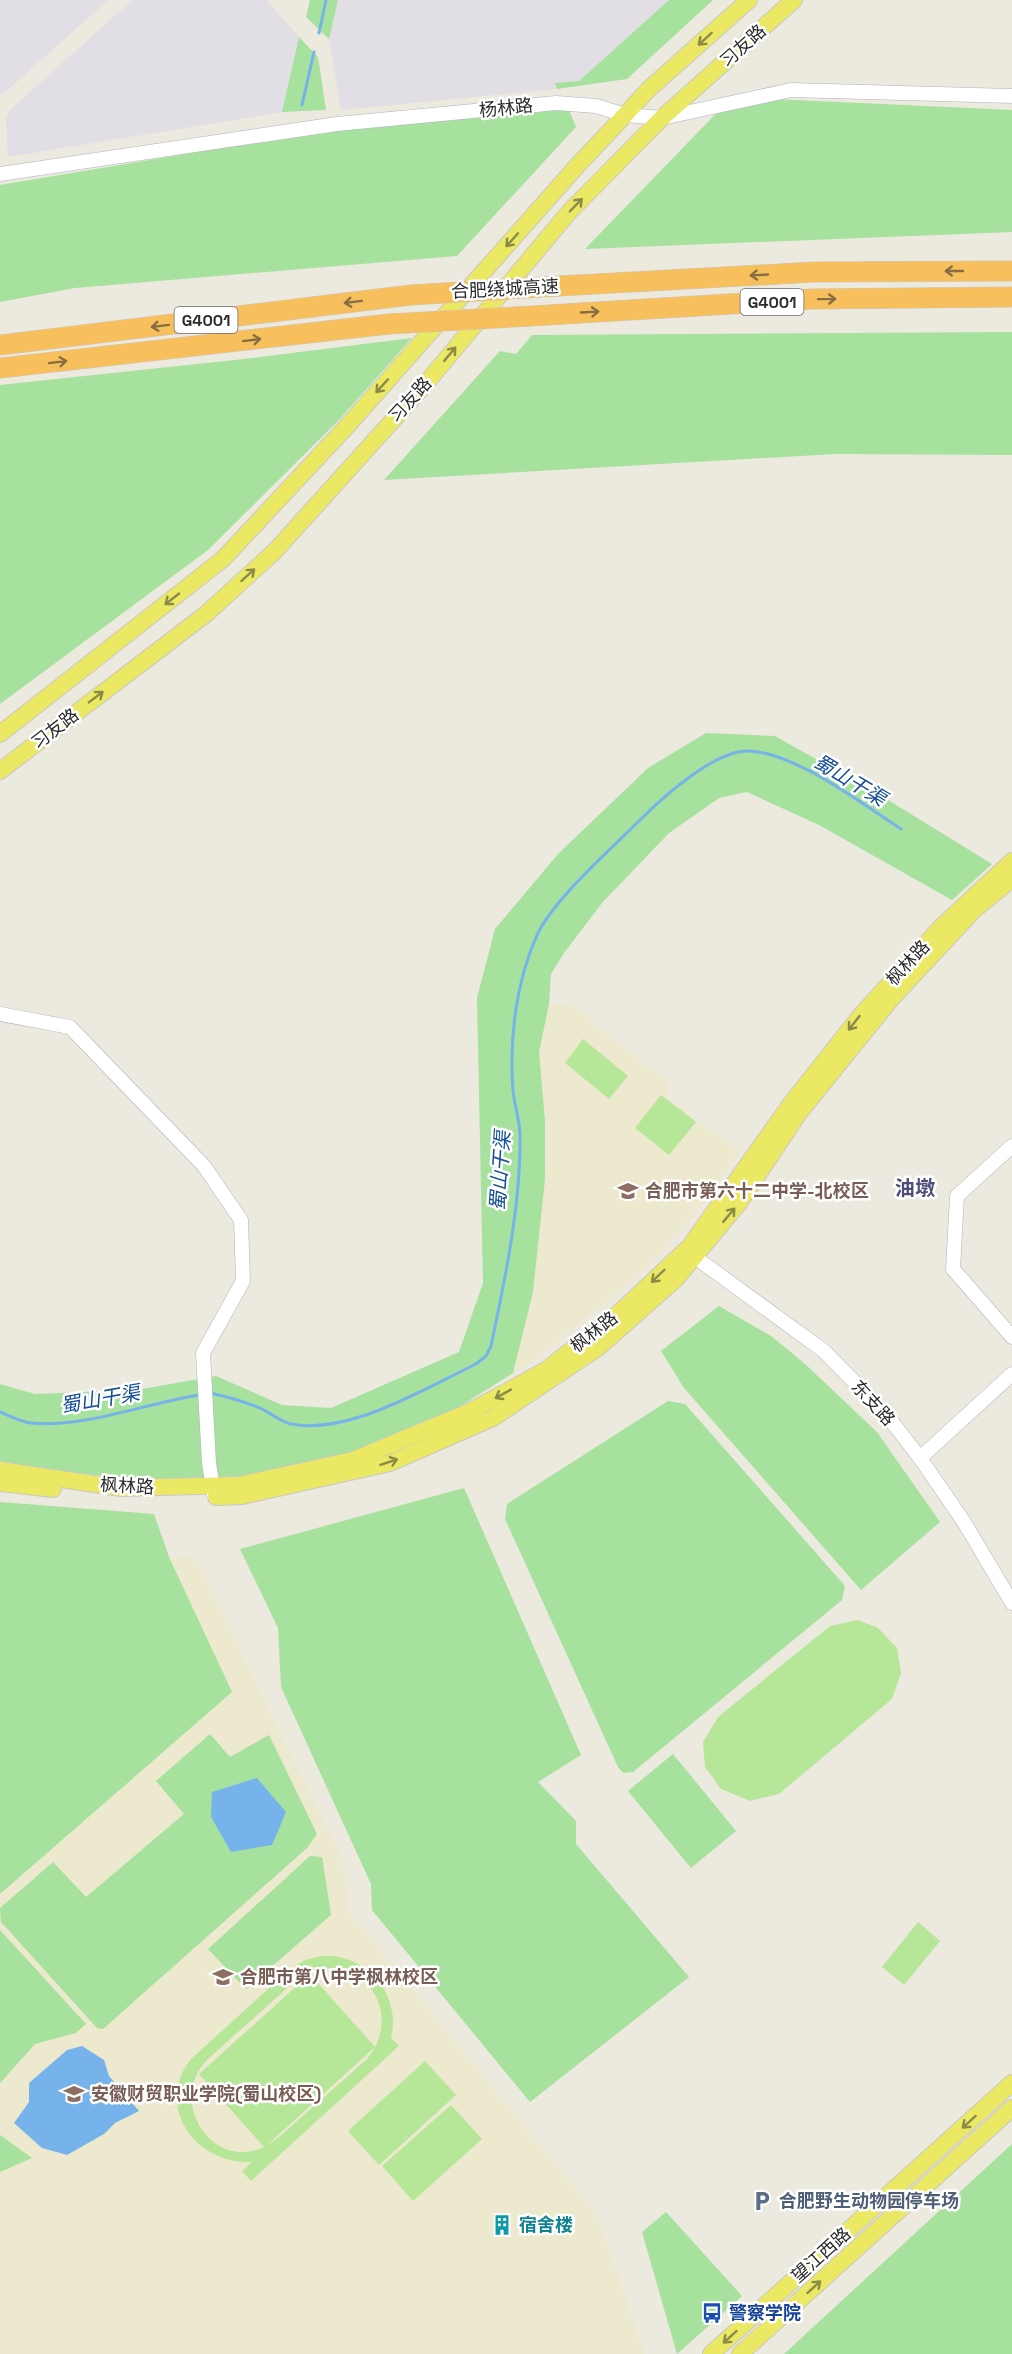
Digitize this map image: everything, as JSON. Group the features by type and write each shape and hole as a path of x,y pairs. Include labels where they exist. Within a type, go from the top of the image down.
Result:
{"highway":[{"name":"合肥绕城高速","path":"0,345 411,295 815,272 1012,271"},
{"name":"合肥绕城高速","path":"0,368 389,324 812,299 1012,297"}],"main road":[{"name":"习友路","path":"0,734 223,559 349,424 576,166 649,89 749,0"},
{"name":"习友路","path":"0,771 206,614 275,551 422,388 570,211 662,118 794,0"},
{"name":"枫林路","path":"690,1253 793,1101 861,1015 942,926 1012,861"},
{"name":"枫林路","path":"0,1483 111,1497 213,1492 353,1460 469,1412 546,1370 690,1253 739,1203 799,1113 892,998 974,910 1012,879"},
{"name":"枫林路","path":"0,1470 121,1488 213,1492"},
{"name":"望江西路","path":"711,2354 1012,2083"},
{"name":"望江西路","path":"740,2354 1012,2108"}],"street":[{"name":"杨林路","path":"0,174 337,124 545,104 596,106 625,115 662,118 791,90 1012,96"},
{"path":"0,1014 70,1027 204,1166 241,1220 243,1281 203,1353 213,1492"},
{"path":"1012,1146 957,1196 953,1269 1012,1337"},
{"name":"东支路","path":"690,1253 824,1351 885,1413 920,1458 964,1522 1012,1603"},
{"path":"920,1458 1012,1374"}],"shaded area":[{"path":"0,0 108,0 3,94 0,94"},
{"path":"132,0 266,0 299,37 282,112 8,157 6,119 10,110"},
{"path":"338,0 669,0 579,81 556,83 557,89 341,110 329,39"},
{"name":"合肥市第六十二中学-北校区","path":"549,1004 571,1005 667,1082 669,1098 739,1152 704,1202 666,1247 639,1274 537,1359 513,1373 533,1292 545,1179 545,1121 539,1052"},
{"name":"合肥市第八中学枫林校区","path":"169,1557 195,1557 341,1856 345,1875 347,1909 598,2216 645,2354 0,2354 0,1894 231,1692"}],"green space":[{"path":"310,0 338,0 329,39 306,17"},
{"path":"669,0 713,0 627,79 557,89 555,83 579,81"},
{"path":"299,37 318,57 326,110 282,112"},
{"path":"732,97 1012,110 1012,232 585,249"},
{"path":"540,108 569,110 576,127 457,256 75,288 0,302 0,185 371,123"},
{"path":"1012,332 1012,455 835,454 384,480 500,351 516,354 532,335"},
{"path":"412,338 339,420 208,550 0,704 0,385 244,359"},
{"path":"706,733 775,736 880,795 992,864 952,900 819,825 747,792 719,798 669,833 602,903 551,974 549,1004 539,1052 545,1121 545,1179 533,1292 513,1373 443,1417 346,1454 241,1476 180,1479 103,1476 0,1463 0,1384 35,1394 136,1390 216,1376 282,1405 331,1408 459,1352 483,1283 477,998 495,929 558,854 648,768"},
{"path":"583,1039 628,1076 609,1099 565,1063"},
{"path":"661,1095 696,1122 669,1155 635,1128"},
{"path":"719,1306 771,1336 804,1363 877,1432 940,1522 861,1590 684,1388 661,1351"},
{"path":"668,1401 685,1404 845,1586 842,1600 633,1772 623,1773 618,1767 505,1519 507,1504"},
{"path":"464,1488 581,1755 538,1782 576,1821 576,1844 689,1977 530,2102 372,1910 371,1884 281,1687 278,1628 240,1549"},
{"path":"0,1502 154,1514 169,1557 232,1692 0,1894"},
{"path":"858,1620 878,1628 897,1648 901,1673 892,1699 779,1794 750,1801 721,1789 705,1767 703,1742 718,1717 830,1626"},
{"path":"210,1734 230,1757 269,1735 317,1834 307,1848 103,2029 97,2028 1,1922 0,1908 53,1862 86,1897 184,1814 156,1781"},
{"path":"673,1754 736,1831 691,1868 628,1791"},
{"path":"310,1856 322,1857 331,1915 246,1989 208,1949"},
{"path":"918,1922 940,1941 904,1985 882,1967"},
{"path":"0,1930 86,2024 76,2033 35,2044 0,2083"},
{"path":"321,1956 352,1961 366,1969 386,1992 393,2022 391,2038 399,2046 251,2181 242,2171 252,2162 232,2160 214,2154 187,2130 179,2113 177,2096 180,2077 191,2059 290,1969 305,1960","holes":["324,1968 342,1970 357,1976 369,1986 377,1998 381,2013 381,2028 375,2047 310,1974 199,2074 264,2147 245,2152 227,2150 212,2141 201,2128 194,2111 192,2094 196,2076 208,2059 296,1980 310,1972","374,2048 367,2059 266,2146"]},
{"path":"425,2061 456,2095 379,2165 348,2131"},
{"path":"451,2105 482,2139 413,2201 382,2166"},
{"path":"0,2135 32,2158 0,2172"},
{"path":"1012,2144 1012,2354 784,2354"},
{"path":"666,2212 742,2296 677,2354 642,2232"}],"water":[{"path":"257,1778 286,1812 272,1845 231,1852 211,1817 212,1792"},
{"path":"82,2046 104,2060 109,2076 139,2111 115,2123 104,2134 67,2155 42,2148 14,2123 29,2102 29,2083 67,2050"}],"waterway":[{"path":"319,33 326,0"},
{"path":"302,105 314,52"},
{"name":"蜀山干渠","path":"210,1393 256,1406 291,1424 313,1426 337,1423 386,1408 476,1364 486,1356 491,1346 507,1268 518,1187 520,1135 513,1090 513,1031 519,991 530,953 545,921 569,891 675,788 706,766 736,752 749,751 767,754 787,760 828,781 901,829"},
{"name":"蜀山干渠","path":"0,1412 31,1423 52,1424 94,1418 200,1395"}],"place":[{"name":"合肥市第六十二中学-北校区","path":"628,1191"},
{"name":"合肥市第八中学枫林校区","path":"223,1977"},
{"name":"安徽财贸职业学院(蜀山校区)","path":"74,2094"},
{"name":"合肥野生动物园停车场","path":"762,2201"},
{"name":"宿舍楼","path":"502,2225"},
{"name":"警察学院","path":"712,2313"}],"district":[{"name":"油墩","path":"915,1188"}]}
